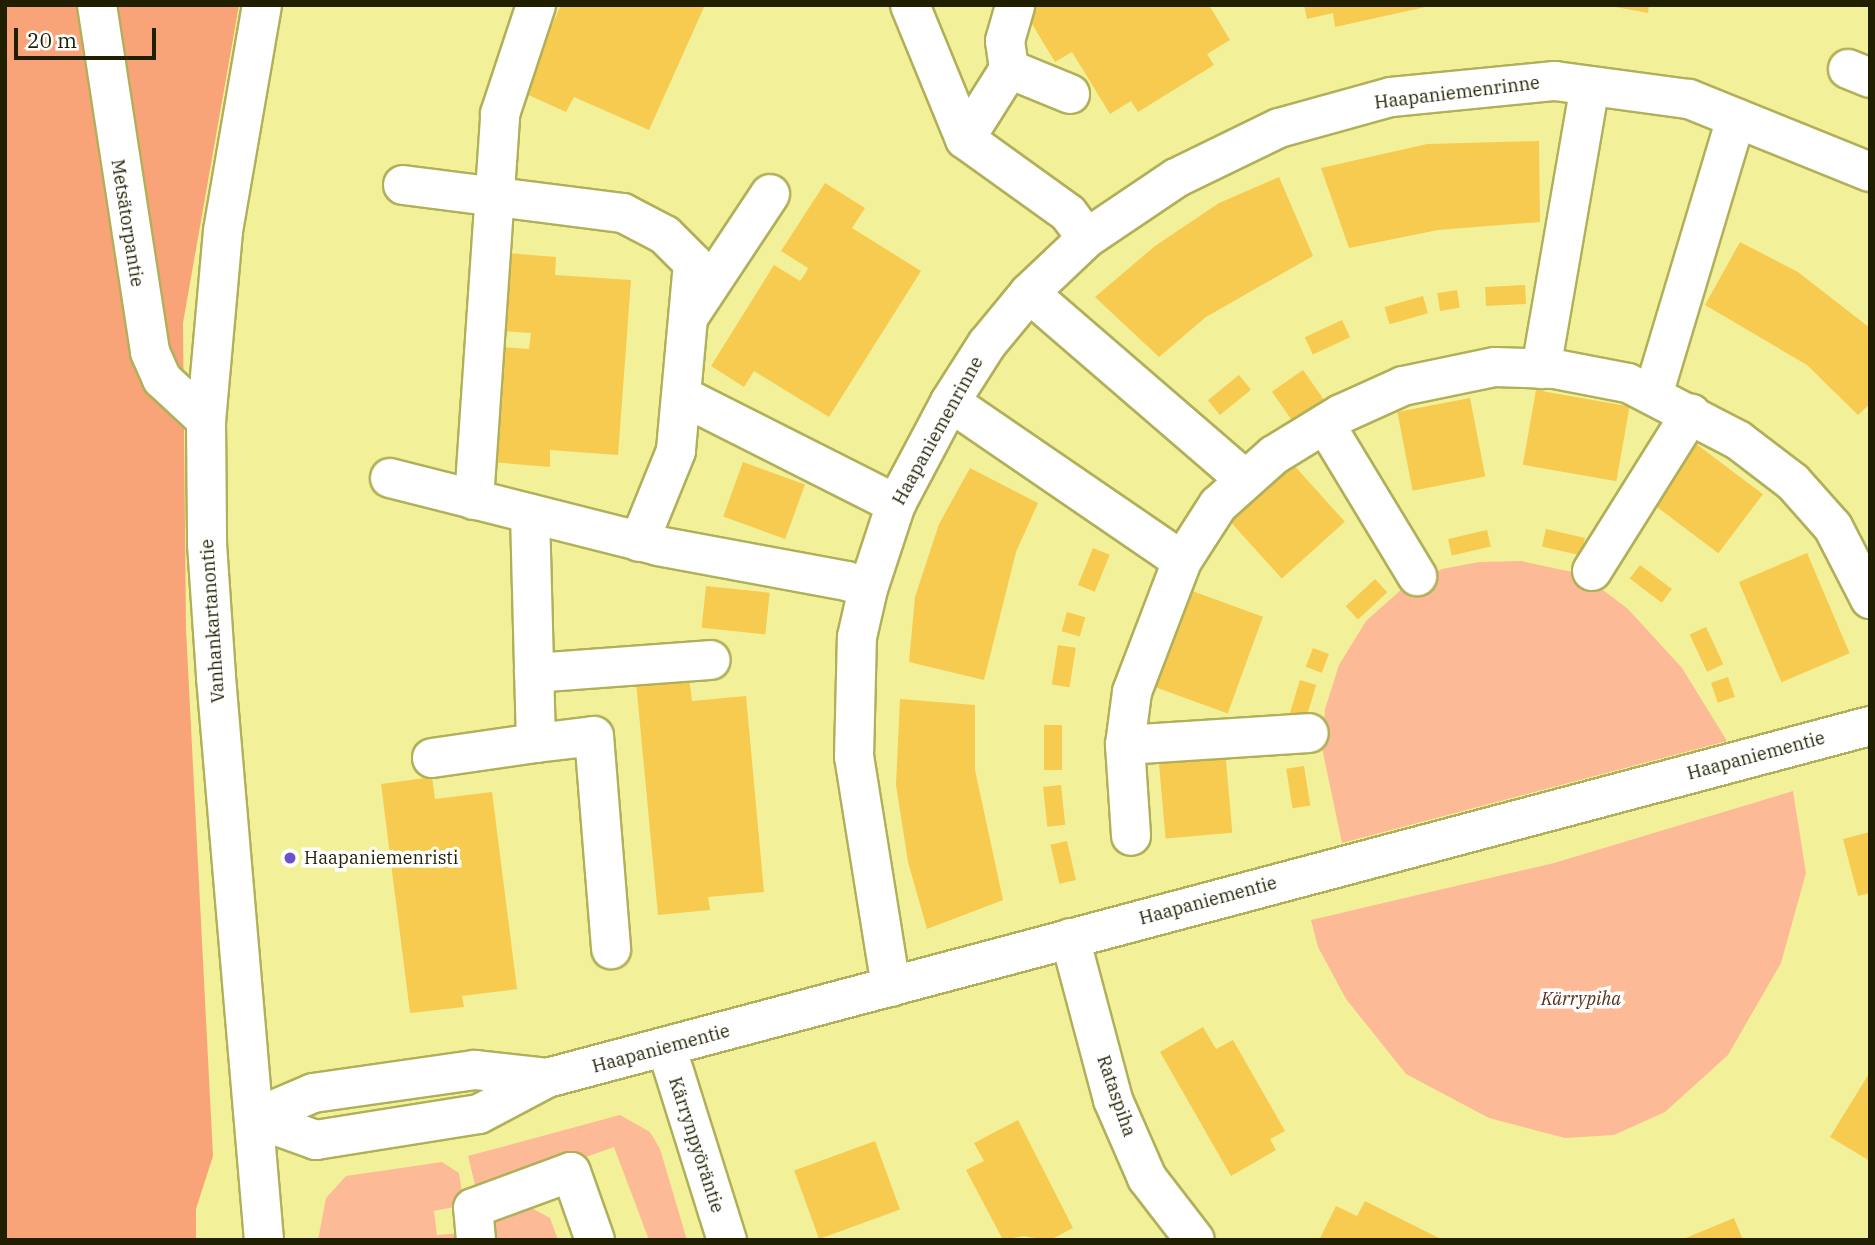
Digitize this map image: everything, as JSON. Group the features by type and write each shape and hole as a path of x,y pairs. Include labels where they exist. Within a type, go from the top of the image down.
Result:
{"street":[{"name":"Metsätorpantie","path":"97,5 150,352 162,379 206,420"},
{"name":"Vanhankartanontie","path":"262,5 223,231 206,420 208,557 264,1240"},
{"path":"474,500 492,195 500,114 536,5"},
{"path":"910,5 965,139 1068,213 1087,237"},
{"path":"965,139 1009,69 1005,41 1016,5"},
{"path":"1009,69 1070,94"},
{"name":"Haapaniemenrinne","path":"891,987 854,757 857,637 868,589 896,504 950,402 987,344 1029,293 1087,237 1176,178 1279,128 1391,97 1555,81 1689,99 1870,172"},
{"path":"1541,369 1590,86"},
{"path":"1653,395 1736,118"},
{"path":"403,185 623,213 664,235 693,262 676,451 639,541"},
{"path":"689,316 770,194"},
{"path":"1029,293 1246,480"},
{"path":"1131,836 1125,745 1132,692 1182,561 1218,505 1274,455 1325,424 1404,386 1495,367 1541,369 1628,383 1691,413 1738,440 1793,482 1833,527 1870,599"},
{"path":"682,396 896,504"},
{"path":"950,402 1182,561"},
{"path":"1592,571 1691,413"},
{"path":"1325,424 1417,576"},
{"path":"390,478 639,541 847,580 868,589"},
{"path":"530,514 536,743"},
{"path":"534,673 711,660"},
{"name":"Haapaniementie","path":"255,1118 316,1140 479,1114 547,1078 667,1049 1070,938 1870,726"},
{"path":"1125,745 1309,733"},
{"path":"432,758 594,736 611,948"},
{"name":"Rataspiha","path":"1070,938 1113,1100 1147,1178 1195,1240"},
{"name":"Kärrynpyöräntie","path":"667,1049 727,1240"},
{"path":"476,1240 473,1208 571,1171 594,1240"}],"green space":[{"path":"1521,561 1582,574 1628,609 1682,668 1727,741 1342,843 1322,748 1325,709 1339,665 1366,621 1403,588 1442,569 1479,562"},
{"name":"Kärrypiha","path":"1793,791 1806,873 1781,963 1728,1055 1665,1112 1614,1135 1565,1138 1489,1118 1406,1074 1346,999 1318,947 1311,920 1554,863"},
{"path":"620,1115 650,1132 660,1149 687,1240 649,1240 614,1147 486,1193 476,1189 468,1156"},
{"path":"442,1162 459,1173 464,1205 434,1211 437,1235 463,1233 463,1240 318,1240 326,1198 346,1176"},
{"path":"528,1206 550,1218 558,1240 486,1240 484,1222"}],"shaded area":[{"path":"5,5 239,5 183,323 186,629 213,1156 196,1209 196,1240 5,1240"}],"building":[{"path":"561,5 705,5 649,130 574,97 566,112 522,92"},
{"path":"1040,5 1209,5 1230,40 1207,54 1214,65 1138,112 1131,101 1110,114 1072,52 1055,62 1026,14"},
{"path":"1304,5 1430,6 1335,27 1333,13 1307,19"},
{"path":"1605,5 1649,5 1648,13"},
{"path":"1539,141 1540,222 1438,230 1349,248 1321,168 1427,144"},
{"path":"1279,177 1313,256 1206,317 1159,357 1095,297 1155,246 1219,203"},
{"path":"825,183 865,208 852,228 921,271 829,417 754,371 744,387 711,366 774,265 800,281 805,274 808,268 781,251"},
{"path":"1740,242 1798,272 1870,328 1870,404 1858,415 1807,365 1705,305"},
{"path":"507,253 556,257 555,275 631,280 618,455 550,450 550,467 491,462 499,347 529,349 531,333 502,331"},
{"path":"1525,285 1526,304 1486,306 1485,287"},
{"path":"1457,290 1460,308 1440,311 1437,293"},
{"path":"1423,296 1428,313 1390,324 1385,307"},
{"path":"1342,320 1350,337 1313,355 1305,337"},
{"path":"1303,370 1324,400 1293,422 1272,392"},
{"path":"1239,375 1251,390 1220,415 1208,400"},
{"path":"1536,390 1630,406 1616,481 1523,465"},
{"path":"1470,398 1485,477 1413,491 1397,412"},
{"path":"1691,440 1763,494 1718,553 1646,499"},
{"path":"743,462 805,485 785,539 723,517"},
{"path":"1292,463 1345,522 1282,579 1229,520"},
{"path":"970,468 1038,503 1016,552 984,680 909,662 915,597 939,524"},
{"path":"1546,529 1585,538 1581,556 1542,547"},
{"path":"1487,530 1491,547 1452,556 1448,539"},
{"path":"1093,548 1110,555 1095,592 1078,585"},
{"path":"1807,553 1850,653 1781,682 1739,582"},
{"path":"1640,565 1672,589 1662,603 1630,579"},
{"path":"1375,579 1387,592 1358,619 1346,606"},
{"path":"706,586 770,593 765,634 702,628"},
{"path":"1184,588 1263,617 1228,714 1149,685"},
{"path":"1067,612 1085,617 1080,636 1061,631"},
{"path":"1706,627 1723,664 1707,672 1690,635"},
{"path":"1058,645 1076,648 1070,687 1052,685"},
{"path":"1313,648 1329,654 1322,673 1306,667"},
{"path":"689,677 692,701 746,696 764,892 708,897 710,910 658,915 636,682"},
{"path":"1728,677 1735,697 1718,703 1711,683"},
{"path":"1300,680 1316,685 1305,723 1288,718"},
{"path":"900,699 975,705 975,770 1003,900 927,929 908,862 896,785"},
{"path":"1044,725 1062,725 1062,770 1044,770"},
{"path":"1225,749 1232,833 1166,839 1158,755"},
{"path":"1304,766 1310,806 1292,808 1286,769"},
{"path":"432,777 435,799 492,792 517,989 462,996 464,1007 410,1013 381,784"},
{"path":"1061,785 1065,825 1047,827 1043,787"},
{"path":"1870,832 1870,893 1858,896 1843,839"},
{"path":"1067,841 1076,880 1059,884 1050,845"},
{"path":"1203,1027 1216,1049 1233,1040 1285,1131 1270,1139 1276,1150 1231,1176 1160,1052"},
{"path":"1870,1072 1870,1161 1830,1137"},
{"path":"1018,1120 1073,1228 1050,1240 1023,1236 1003,1240 966,1170 984,1161 974,1143"},
{"path":"875,1141 900,1210 819,1239 794,1170"},
{"path":"1365,1201 1443,1240 1319,1240 1336,1206 1357,1216"},
{"path":"1734,1218 1743,1240 1681,1240"}],"place":[{"name":"Haapaniemenristi","path":"290,858"}]}
